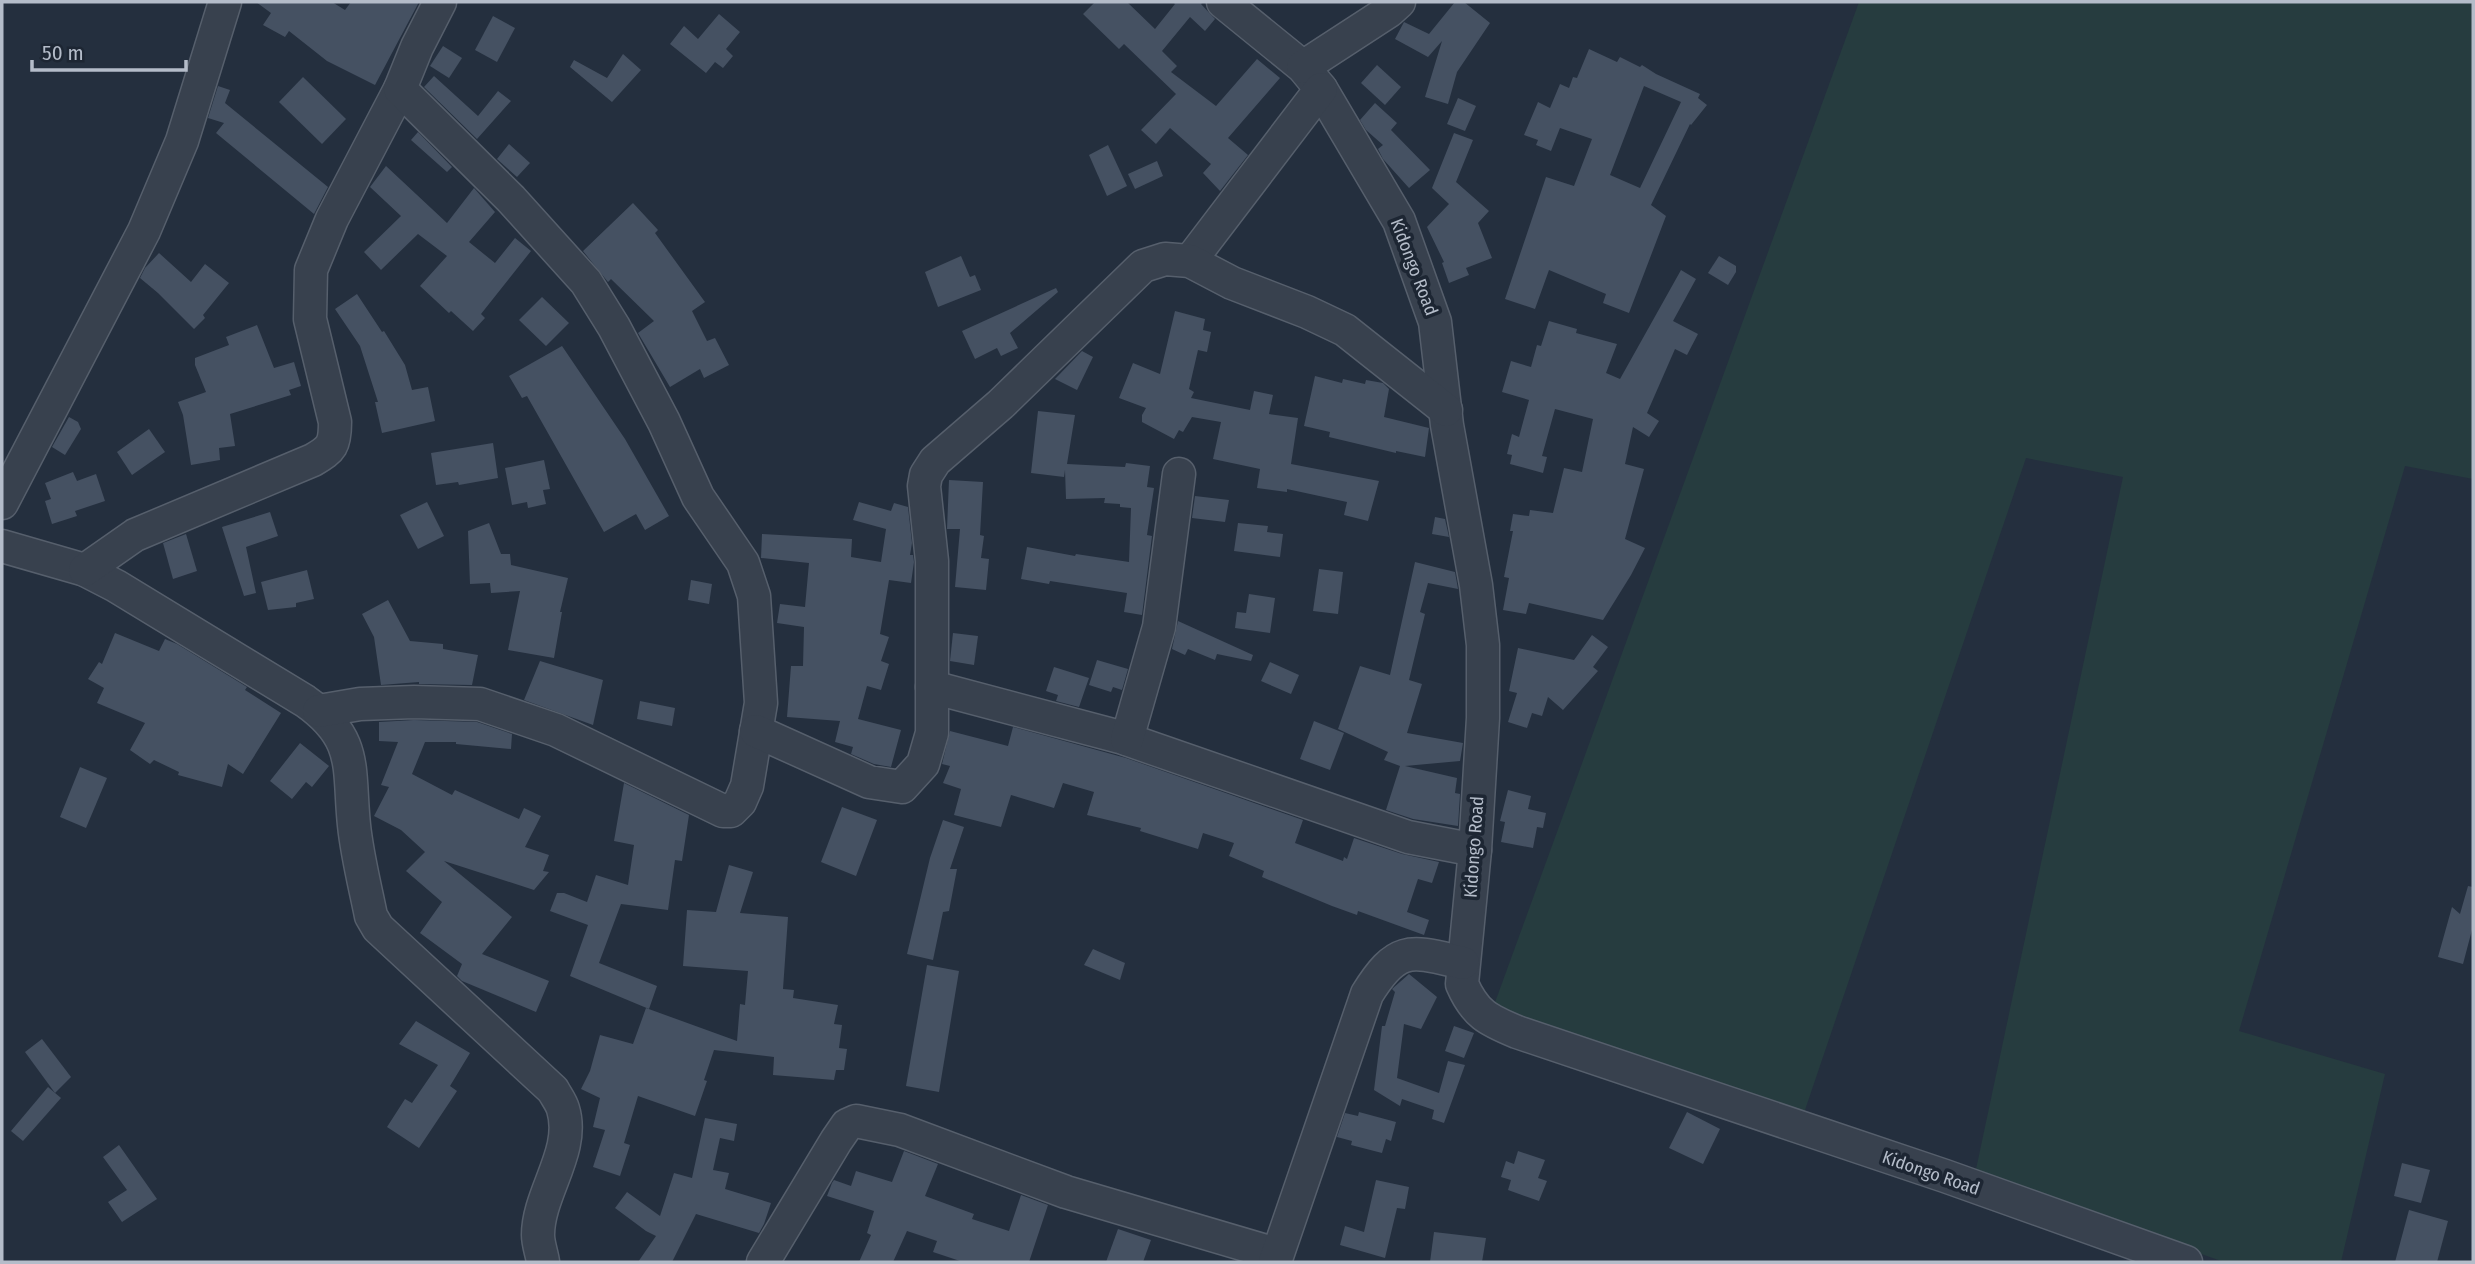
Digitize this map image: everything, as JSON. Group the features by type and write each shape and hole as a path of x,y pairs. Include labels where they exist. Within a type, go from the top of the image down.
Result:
{"street":[{"path":"2,503 144,231 182,141 225,2"},
{"path":"85,570 135,535 313,460 330,450 335,436 335,422 310,319 310,270 332,219 400,89 440,2"},
{"name":"Kidongo Road","path":"1223,2 1312,78 1399,221 1435,322 1483,645 1483,718 1475,850 1462,984 1469,1000 1489,1021 1745,1111 1945,1176 2122,1252 2186,1262"},
{"path":"1190,261 1312,78 1399,2"},
{"path":"319,711 360,704 480,704 556,730 723,811 731,811 740,802 747,786 761,703 754,596 743,563 698,497 664,422 614,327 586,282 561,254 511,199 400,89"},
{"path":"756,731 869,782 902,787 923,764 932,733 932,561 924,486 926,475 935,461 1001,404 1143,266 1165,259 1190,261 1232,283 1345,330 1446,410"},
{"path":"1127,739 1159,627 1179,474"},
{"path":"2,546 85,570 116,586 319,711 345,744 351,762 354,827 371,916 378,928 553,1090 563,1107 566,1122 562,1148 544,1201 538,1235 543,1262"},
{"path":"932,687 1127,739 1408,837 1475,850"},
{"path":"763,1262 836,1141 847,1125 856,1121 900,1130 1066,1192 1276,1258 1367,994 1378,976 1388,964 1419,953 1463,963"}],"green space":[{"path":"1859,2 2473,2 2473,479 2405,466 2239,1031 2385,1074 2341,1262 2224,1262 1975,1174 2123,477 2026,458 1804,1113 1489,1019"}],"building":[{"path":"256,2 332,2 345,10 351,2 419,2 375,85 327,61 289,31 285,37 263,25 271,13"},
{"path":"1095,2 1127,2 1155,29 1175,4 1173,2 1203,2 1201,4 1215,19 1205,31 1190,17 1162,51 1177,66 1171,72 1216,106 1257,59 1280,78 1228,138 1248,155 1220,191 1203,173 1211,164 1170,128 1156,144 1141,130 1176,94 1124,44 1119,49 1083,14"},
{"path":"1455,2 1464,2 1490,23 1457,72 1448,104 1425,97 1442,41 1428,57 1395,39 1404,22 1429,34"},
{"path":"719,14 740,32 726,49 733,56 723,68 715,62 706,73 670,44 684,26 698,39"},
{"path":"493,16 515,28 497,62 475,50"},
{"path":"443,46 462,58 449,78 430,66"},
{"path":"1589,49 1617,62 1620,57 1640,67 1642,65 1700,94 1698,98 1707,105 1690,124 1651,205 1666,216 1629,313 1603,303 1606,294 1549,270 1535,309 1505,299 1546,177 1574,186 1592,139 1560,128 1551,151 1536,145 1538,140 1524,135 1538,102 1550,108 1560,84 1569,88 1573,77 1577,78","holes":["1644,86 1681,102 1640,188 1610,175"]},
{"path":"623,54 641,70 612,102 570,67 574,60 607,78"},
{"path":"1377,65 1401,87 1385,105 1361,83"},
{"path":"434,76 478,116 498,91 511,101 477,139 424,87"},
{"path":"303,77 346,119 322,144 279,102"},
{"path":"218,86 230,90 225,103 328,187 314,214 216,133 224,123 208,118"},
{"path":"1458,98 1476,106 1465,131 1447,124"},
{"path":"1375,103 1397,123 1391,130 1430,170 1409,188 1383,159 1378,149 1383,145 1366,130 1360,120"},
{"path":"418,132 452,167 447,172 411,140"},
{"path":"1454,133 1473,140 1456,182 1489,211 1478,223 1492,258 1466,268 1469,275 1449,283 1442,263 1444,262 1427,227 1449,204 1432,188"},
{"path":"509,144 530,163 517,177 497,159"},
{"path":"1108,145 1127,186 1107,196 1089,155"},
{"path":"1157,161 1163,176 1135,189 1128,174"},
{"path":"386,166 447,223 474,188 495,212 469,242 495,263 515,238 531,251 481,314 485,318 473,331 420,286 447,256 418,234 381,270 364,252 401,216 370,187"},
{"path":"633,203 658,230 655,233 705,302 692,311 707,341 715,338 729,365 704,378 700,369 670,387 638,333 654,321 611,279 608,282 583,251"},
{"path":"159,253 191,282 205,264 229,283 194,329 140,278"},
{"path":"961,256 970,277 975,275 981,290 938,307 925,272"},
{"path":"1719,256 1736,266 1736,272 1728,285 1708,273"},
{"path":"1681,270 1696,279 1673,321 1698,334 1687,355 1675,349 1647,413 1659,421 1649,437 1633,427 1625,464 1644,469 1625,539 1645,548 1631,575 1603,620 1529,603 1526,614 1503,610 1509,578 1504,577 1513,531 1510,531 1513,514 1529,516 1530,510 1553,513 1564,468 1582,472 1593,419 1555,409 1542,456 1547,457 1543,473 1510,464 1512,455 1507,454 1512,434 1519,437 1529,400 1502,392 1511,361 1531,367 1537,345 1541,346 1549,321 1577,329 1576,333 1617,344 1606,373 1620,379"},
{"path":"1056,288 1058,292 1010,333 1018,348 1001,356 997,348 975,359 962,331"},
{"path":"357,294 405,365 412,390 428,387 435,421 382,433 375,402 378,402 360,346 335,309"},
{"path":"542,297 569,323 546,346 519,320"},
{"path":"1175,311 1205,319 1203,330 1211,332 1207,352 1198,350 1189,389 1194,392 1191,398 1250,410 1254,391 1273,395 1269,414 1298,418 1291,464 1379,481 1368,521 1344,515 1347,502 1287,489 1287,492 1257,488 1260,469 1213,459 1221,422 1192,417 1183,432 1179,430 1174,439 1142,422 1146,408 1119,398 1133,363 1160,374"},
{"path":"257,325 274,368 294,362 301,386 289,390 291,395 230,414 235,446 219,448 220,460 191,465 183,415 178,402 206,392 195,365 195,358 229,345 226,337"},
{"path":"562,346 625,439 669,516 645,530 636,514 604,532 527,396 522,398 509,376"},
{"path":"1082,351 1093,357 1077,390 1055,379"},
{"path":"1315,376 1342,383 1343,379 1365,384 1366,380 1383,383 1389,389 1384,417 1429,428 1425,457 1329,437 1330,432 1304,426"},
{"path":"1038,411 1075,415 1067,464 1125,467 1126,463 1150,466 1147,487 1154,488 1147,535 1152,536 1142,615 1124,612 1127,593 1021,579 1027,547 1129,562 1131,508 1104,503 1105,498 1066,499 1065,470 1064,477 1031,473"},
{"path":"69,417 78,422 81,429 65,455 52,447"},
{"path":"149,429 165,452 132,475 117,452"},
{"path":"493,443 498,478 459,485 458,482 436,485 431,453"},
{"path":"544,460 550,489 543,490 546,504 528,508 527,502 512,505 505,468"},
{"path":"73,472 77,481 96,474 105,501 75,511 77,516 52,524 45,501 51,499 45,483"},
{"path":"949,480 983,482 980,535 984,536 981,558 989,559 986,590 955,587 960,529 947,529"},
{"path":"1195,496 1229,500 1225,522 1192,518"},
{"path":"427,502 444,536 418,549 400,515"},
{"path":"859,502 891,511 894,503 908,507 912,543 910,555 913,555 914,562 911,583 889,580 880,634 889,637 881,661 889,664 881,690 867,686 858,719 901,730 891,767 874,764 851,754 853,747 835,742 840,721 787,717 791,666 803,666 804,627 777,623 780,604 805,607 809,563 761,558 762,534 852,539 851,557 881,562 886,529 853,520"},
{"path":"270,512 278,536 246,547 256,593 244,596 222,527"},
{"path":"1435,517 1445,519 1449,537 1432,534"},
{"path":"489,523 501,554 510,554 511,565 568,578 554,658 508,650 520,591 491,593 490,583 470,584 468,531"},
{"path":"1238,523 1268,526 1267,532 1283,534 1280,557 1234,551"},
{"path":"186,534 197,571 173,579 163,543"},
{"path":"1415,562 1455,572 1458,589 1428,583 1420,612 1425,614 1409,680 1422,684 1407,733 1463,743 1460,761 1405,766 1457,778 1455,793 1460,794 1458,826 1413,819 1386,810 1400,766 1384,760 1388,752 1338,729 1360,666 1390,675"},
{"path":"1319,569 1343,572 1338,614 1313,611"},
{"path":"307,570 314,599 296,603 296,607 268,610 261,582"},
{"path":"691,580 712,584 709,604 688,600"},
{"path":"1249,594 1275,598 1270,633 1235,628 1237,612 1246,613"},
{"path":"388,600 410,641 443,644 443,649 478,655 472,685 419,682 381,685 374,637 362,614"},
{"path":"1178,621 1253,655 1251,661 1217,654 1215,660 1188,649 1185,655 1172,649"},
{"path":"115,633 159,651 165,639 177,644 247,687 245,690 281,713 243,774 228,764 222,787 178,775 179,772 154,760 150,764 130,750 145,723 97,703 104,688 88,679 99,662 102,664"},
{"path":"953,633 978,636 974,665 950,661"},
{"path":"1592,635 1608,647 1593,667 1598,671 1563,710 1548,697 1542,716 1532,713 1527,728 1508,722 1517,693 1509,691 1518,648 1574,660"},
{"path":"1097,660 1128,669 1122,690 1113,687 1111,692 1089,685"},
{"path":"540,661 603,680 593,725 524,700"},
{"path":"1270,662 1299,675 1291,694 1261,681"},
{"path":"1054,667 1089,678 1079,707 1056,701 1058,695 1046,691"},
{"path":"640,701 675,708 672,726 637,719"},
{"path":"1314,721 1344,733 1330,770 1300,759"},
{"path":"379,722 477,722 512,734 511,749 456,742 425,742 412,774 452,795 455,790 519,819 524,808 541,816 525,847 549,855 543,871 549,872 534,890 444,861 512,917 482,954 549,981 536,1012 462,981 457,976 462,964 420,933 442,902 406,871 425,852 401,830 374,816 389,787 381,785 398,742 379,741"},
{"path":"1013,727 1126,758 1303,820 1295,843 1343,861 1344,857 1347,859 1354,838 1402,854 1439,862 1432,883 1418,879 1407,912 1429,920 1424,935 1358,911 1357,915 1262,877 1264,871 1229,856 1234,843 1203,833 1198,849 1140,831 1141,828 1087,815 1094,792 1063,783 1054,808 1011,795 1001,827 954,815 961,789 943,783 950,766 942,764 950,731 1008,746"},
{"path":"300,743 329,766 312,787 306,782 292,799 270,781"},
{"path":"80,767 107,778 86,828 60,817"},
{"path":"624,783 689,815 682,861 675,860 668,910 621,904 599,963 657,986 649,1009 570,976 588,925 550,911 557,893 587,902 596,875 628,885 634,845 614,841"},
{"path":"1508,790 1531,796 1528,809 1546,813 1543,828 1537,827 1533,848 1501,842 1505,822 1500,821"},
{"path":"842,807 877,820 856,876 821,862"},
{"path":"943,820 964,827 950,869 957,869 949,911 943,912 933,960 907,954 930,858"},
{"path":"729,865 753,872 740,913 788,917 783,989 794,990 793,998 838,1005 834,1024 842,1025 839,1048 847,1049 844,1070 836,1070 834,1080 773,1075 774,1057 714,1050 695,1116 638,1096 624,1143 630,1145 620,1176 593,1167 605,1130 593,1127 600,1098 581,1089 590,1071 600,1035 633,1044 646,1008 737,1041 740,1004 745,1005 748,971 683,966 687,910 716,912"},
{"path":"2468,886 2473,887 2473,926 2463,964 2438,957 2452,907 2460,914"},
{"path":"1093,949 1125,963 1120,980 1084,965"},
{"path":"927,965 959,971 939,1092 906,1086"},
{"path":"1409,974 1437,997 1421,1029 1404,1024 1397,1078 1439,1093 1448,1061 1465,1065 1444,1123 1432,1119 1434,1110 1402,1099 1400,1106 1374,1090 1382,1026 1385,1026 1395,992 1392,989"},
{"path":"416,1021 470,1053 450,1086 457,1091 419,1148 387,1127 405,1099 412,1103 438,1065 399,1044"},
{"path":"1454,1026 1474,1033 1464,1058 1445,1051"},
{"path":"42,1039 71,1077 55,1093 25,1052"},
{"path":"48,1087 61,1098 23,1141 11,1131"},
{"path":"1359,1112 1396,1122 1391,1141 1386,1139 1382,1153 1351,1145 1352,1141 1337,1137 1345,1113 1358,1116"},
{"path":"1687,1112 1720,1129 1703,1164 1669,1148"},
{"path":"705,1118 737,1124 734,1141 720,1138 713,1170 729,1173 725,1189 771,1203 764,1224 759,1233 696,1214 672,1262 638,1262 656,1236 615,1208 627,1192 660,1216 674,1173 692,1178"},
{"path":"119,1145 157,1199 122,1222 108,1202 127,1190 103,1157"},
{"path":"904,1151 938,1164 925,1196 974,1214 972,1219 1009,1231 1021,1195 1048,1205 1029,1262 963,1262 933,1252 937,1241 907,1231 893,1262 859,1262 871,1235 867,1233 874,1211 827,1196 832,1183 834,1180 851,1186 856,1171 892,1182"},
{"path":"1518,1151 1545,1160 1538,1178 1547,1181 1539,1201 1508,1190 1511,1180 1501,1177 1506,1161 1514,1164"},
{"path":"2402,1163 2430,1170 2421,1203 2394,1196"},
{"path":"1376,1180 1409,1187 1405,1209 1397,1208 1385,1258 1340,1245 1345,1226 1364,1232"},
{"path":"2409,1210 2448,1221 2437,1262 2395,1262"},
{"path":"1118,1229 1151,1240 1143,1262 1106,1262"},
{"path":"1434,1232 1486,1238 1482,1262 1430,1262"}]}
